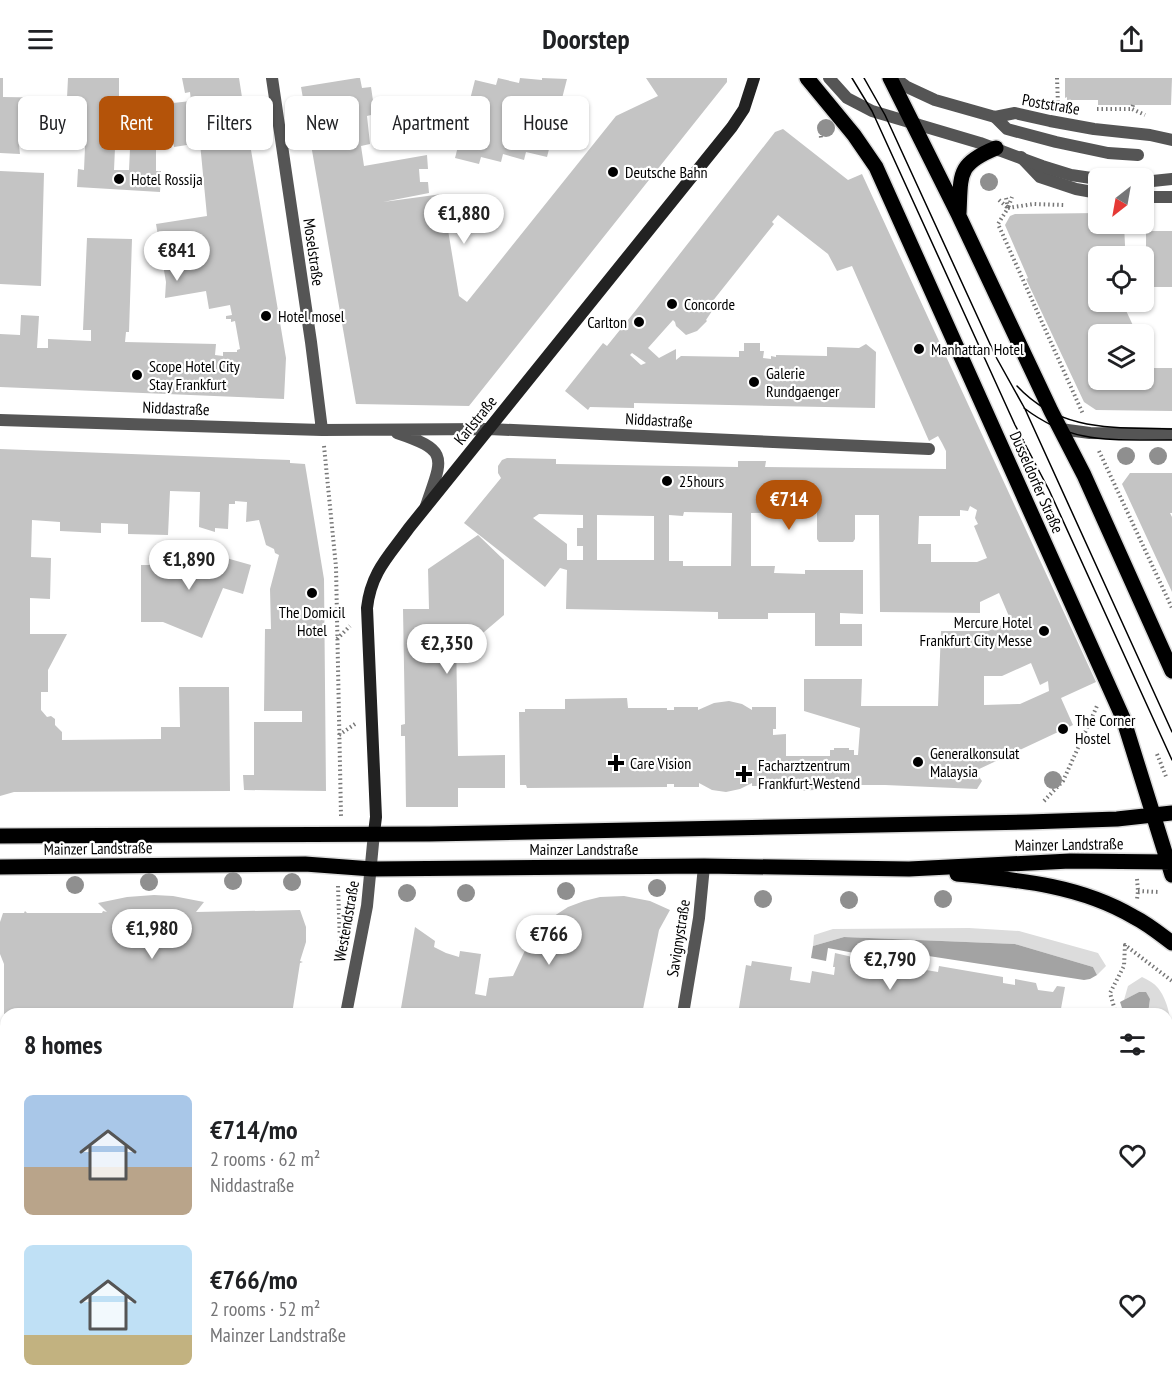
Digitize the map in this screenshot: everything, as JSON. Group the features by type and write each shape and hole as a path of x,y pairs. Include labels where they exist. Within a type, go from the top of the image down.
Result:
{"main road":[{"name":"Karlstraße","path":"374,832 375,799 367,608 368,592 375,573 732,127 744,109 754,78"},
{"name":"Düsseldorfer Straße","path":"807,78 854,135 876,167 1123,718 1171,866"},
{"path":"890,78 1086,481 1172,671"},
{"path":"959,216 960,180 963,170 970,162 996,148"},
{"name":"Mainzer Landstraße","path":"0,836 374,832 430,834 1016,822 1117,819 1172,813"},
{"path":"1154,816 1172,823"},
{"name":"Mainzer Landstraße","path":"0,867 293,864 372,869 704,866 909,869 1070,861 1171,866"},
{"path":"909,869 1025,881 1076,891 1134,916 1172,943"}],"street":[{"name":"Moselstraße","path":"272,78 322,430"},
{"path":"829,78 847,98 858,104 911,123 996,148 1062,172 1088,176"},
{"name":"Poststraße","path":"895,78 907,87 935,100 994,117 1015,113 1050,122 1172,140"},
{"path":"994,117 1007,129 1037,137 1108,153 1138,155"},
{"path":"1020,156 1040,177 1088,191"},
{"path":"1154,180 1171,178"},
{"path":"1154,197 1172,197"},
{"name":"Niddastraße","path":"0,420 322,430 489,429 929,449"},
{"path":"1060,429 1090,433 1172,434"},
{"name":"Niddastraße","path":"388,430 415,439 435,451 438,456 438,470 426,508"},
{"name":"Westendstraße","path":"347,1008 372,869 374,832"},
{"name":"Savignystraße","path":"684,1008 699,918 704,866"}],"path":[{"path":"1057,78 1057,103"},
{"path":"1133,105 1132,109 1148,116"},
{"path":"1012,196 998,224 1084,417"},
{"path":"1006,198 1008,208"},
{"path":"999,200 1008,208"},
{"path":"1008,208 1033,204 1065,206"},
{"path":"322,430 336,567 340,816"},
{"path":"1106,463 1172,608"},
{"path":"1044,801 1063,781 1100,700"},
{"path":"1156,753 1167,779"},
{"path":"338,866 340,950"},
{"path":"1136,902 1137,879"},
{"path":"1138,891 1159,892"},
{"path":"1114,1008 1110,993 1124,966 1125,945 1172,981"}],"shaded area":[{"path":"969,928 1019,931 1098,953 1106,966 1097,975 1093,967 1015,944 844,937 813,946 814,935 833,929"},
{"path":"844,937 1015,944 1093,967 1097,975 1084,980 857,945 854,953 828,948 826,961 811,958 813,946"},
{"path":"1142,977 1156,986 1168,1008 1149,1008 1150,999 1139,992 1124,1000 1128,986"},
{"path":"1139,992 1146,992 1150,999 1149,1008 1122,1008 1120,1002"}],"building":[{"path":"0,78 3,78 3,97 18,97 18,150 20,154 0,153"},
{"path":"68,78 119,78 119,96 99,96 99,150 115,150 114,170 129,170 130,150 156,150 156,171 161,171 160,192 77,187 78,169 84,170 85,150 87,150 87,96 67,96"},
{"path":"182,78 239,78 242,96 190,96 190,92 185,93"},
{"path":"360,78 362,88 371,87 371,115 367,116 370,144 361,146 364,166 427,155 428,169 419,169 420,182 428,182 429,193 383,202 442,194 459,296 467,302 616,116 658,96 646,78 727,78 727,82 469,406 356,404 312,150 359,150 359,96 303,96 301,87"},
{"path":"498,78 519,83 520,78 567,79 563,96 502,96 502,150 549,150 547,157 526,152 524,160 503,154 501,162 481,157 479,164 455,158 457,150 490,150 490,96 471,96 475,80 496,85"},
{"path":"1065,78 1172,78 1171,105 1098,105 1098,100 1067,100 1067,97 1065,98"},
{"path":"186,102 186,145 174,147 174,103"},
{"path":"783,129 848,180 862,174 1096,682 1061,698 1073,725 977,770 982,781 977,789 830,785 830,783 814,790 800,791 785,788 776,783 777,786 752,786 752,783 726,792 712,790 699,783 699,787 674,787 674,784 667,784 667,787 527,788 526,785 520,785 519,712 525,712 525,709 565,709 565,699 627,698 628,708 667,708 667,710 674,710 674,707 698,707 698,710 714,703 729,701 742,704 752,710 752,707 776,707 776,729 773,729 773,735 786,734 786,756 830,756 830,750 834,748 849,748 849,750 854,750 854,755 858,755 860,728 804,711 804,679 862,679 861,706 938,706 941,631 988,631 1011,621 999,593 980,602 980,613 880,612 879,515 855,515 853,542 819,542 817,512 751,513 751,566 775,566 774,573 805,574 805,570 863,570 863,614 840,613 840,624 862,624 862,646 815,646 815,613 768,613 768,619 718,619 718,612 566,609 567,570 560,568 545,587 464,523 501,478 498,466 502,460 507,458 556,459 556,464 738,467 738,461 766,461 765,467 946,469 946,451 938,436 929,441 852,266 837,271 828,254 778,215 772,222 774,224 708,307 712,311 707,321 697,331 686,335 673,320 648,348 659,358 676,349 676,360 681,356 739,357 739,351 744,351 744,343 760,343 760,351 764,351 763,358 771,359 771,356 776,357 776,355 827,356 827,347 859,348 866,344 876,352 875,408 634,403 634,408 590,407 588,410 565,391 603,343 607,346 775,132","holes":["632,353 646,363 641,365 630,355","970,506 977,510 975,518 978,524 974,526 987,558 977,562 931,562 931,544 918,544 919,516 960,516 960,510 968,511","684,512 732,513 731,566 683,566 683,561 669,561 669,515 683,516","539,514 583,515 583,528 577,528 577,546 583,546 583,560 567,560 567,544 533,518","597,515 654,516 654,560 597,560","1031,663 1040,685 1048,681 1049,691 1020,704 984,705 984,676 1002,676"]},
{"path":"201,150 251,150 286,358 284,399 0,387 0,334 20,335 21,315 39,316 37,348 48,348 48,339 91,341 91,330 83,330 87,238 132,239 129,332 126,332 125,342 216,344 215,355 223,356 223,352 237,352 240,349 235,321 231,322 231,319 226,319 226,316 232,315 230,305 209,309 206,291 165,298 166,282 156,224 207,216"},
{"path":"0,171 44,173 41,286 0,284"},
{"path":"1088,213 1088,234 1124,234 1125,246 1088,246 1088,312 1127,312 1132,324 1088,324 1088,390 1154,390 1154,368 1172,368 1172,411 1096,410 1084,402 1026,279 1028,278 1005,225 1010,216 1015,214"},
{"path":"1154,231 1172,231 1172,287 1154,287 1154,246 1146,246 1146,234 1154,234"},
{"path":"0,449 290,460 290,463 305,464 324,579 326,791 244,790 243,775 254,775 254,722 302,722 302,711 264,711 265,629 271,629 270,589 279,555 266,545 259,520 246,522 247,502 235,501 235,504 229,504 228,529 215,528 215,532 199,527 200,492 170,491 168,535 128,534 128,524 101,523 101,533 60,531 60,522 32,520 31,557 51,558 50,599 30,598 30,634 67,634 48,670 48,692 41,692 41,710 47,717 51,716 55,719 55,725 62,732 62,740 161,739 161,727 180,727 179,687 229,687 230,791 14,792 0,796"},
{"path":"1130,473 1172,473 1172,513 1170,513 1172,517 1172,592 1122,484"},
{"path":"478,535 504,560 504,615 470,644 463,636 456,636 458,756 505,755 505,788 458,788 458,807 406,807 405,736 401,736 401,725 405,724 403,609 429,609 428,569"},
{"path":"205,552 251,565 243,594 223,588 202,638 163,622 141,622 141,565 199,565"},
{"path":"173,896 204,902 196,912 300,910 306,927 306,942 300,961 303,962 300,963 293,1008 4,1008 4,964 0,954 0,922 3,913 24,913 25,911 27,913 102,913 107,912 98,903 127,897"},
{"path":"624,896 650,901 670,910 659,930 643,1008 401,1008 415,927 435,941 434,947 446,953 459,957 460,951 481,954 475,994 486,996 489,978 513,976 529,942 551,918 568,907 600,897"},
{"path":"835,953 861,959 862,954 927,964 926,970 938,972 939,966 1003,977 1003,983 1015,985 1015,979 1036,983 1038,990 1053,992 1057,986 1065,987 1061,1008 739,1008 746,965 751,966 752,961 792,967 790,980 810,983 812,971 834,975 835,967 833,967"}],"tram line":[{"path":"852,78 872,111 1015,425 1049,490 1172,760"},
{"path":"864,78 885,115 996,357 1025,409 1172,732"},
{"path":"1017,386 1034,401 1070,420 1109,427 1172,429"},
{"path":"1024,408 1042,420 1077,435 1112,439 1172,440"}],"place":[{"name":"Deutsche Bahn","path":"613,172"},
{"name":"Hotel Rossija","path":"119,179"},
{"name":"Concorde","path":"672,304"},
{"name":"Hotel mosel","path":"266,316"},
{"name":"Carlton","path":"639,322"},
{"name":"Manhattan Hotel","path":"919,349"},
{"name":"Scope Hotel City Stay Frankfurt","path":"137,375"},
{"name":"Galerie Rundgaenger","path":"754,382"},
{"name":"25hours","path":"667,481"},
{"name":"The Domicil Hotel","path":"312,593"},
{"name":"Mercure Hotel Frankfurt City Messe","path":"1044,631"},
{"name":"The Corner Hostel","path":"1063,729"},
{"name":"Generalkonsulat Malaysia","path":"918,762"},
{"name":"Care Vision","path":"616,763"},
{"name":"Facharztzentrum Frankfurt-Westend","path":"744,774"}]}
